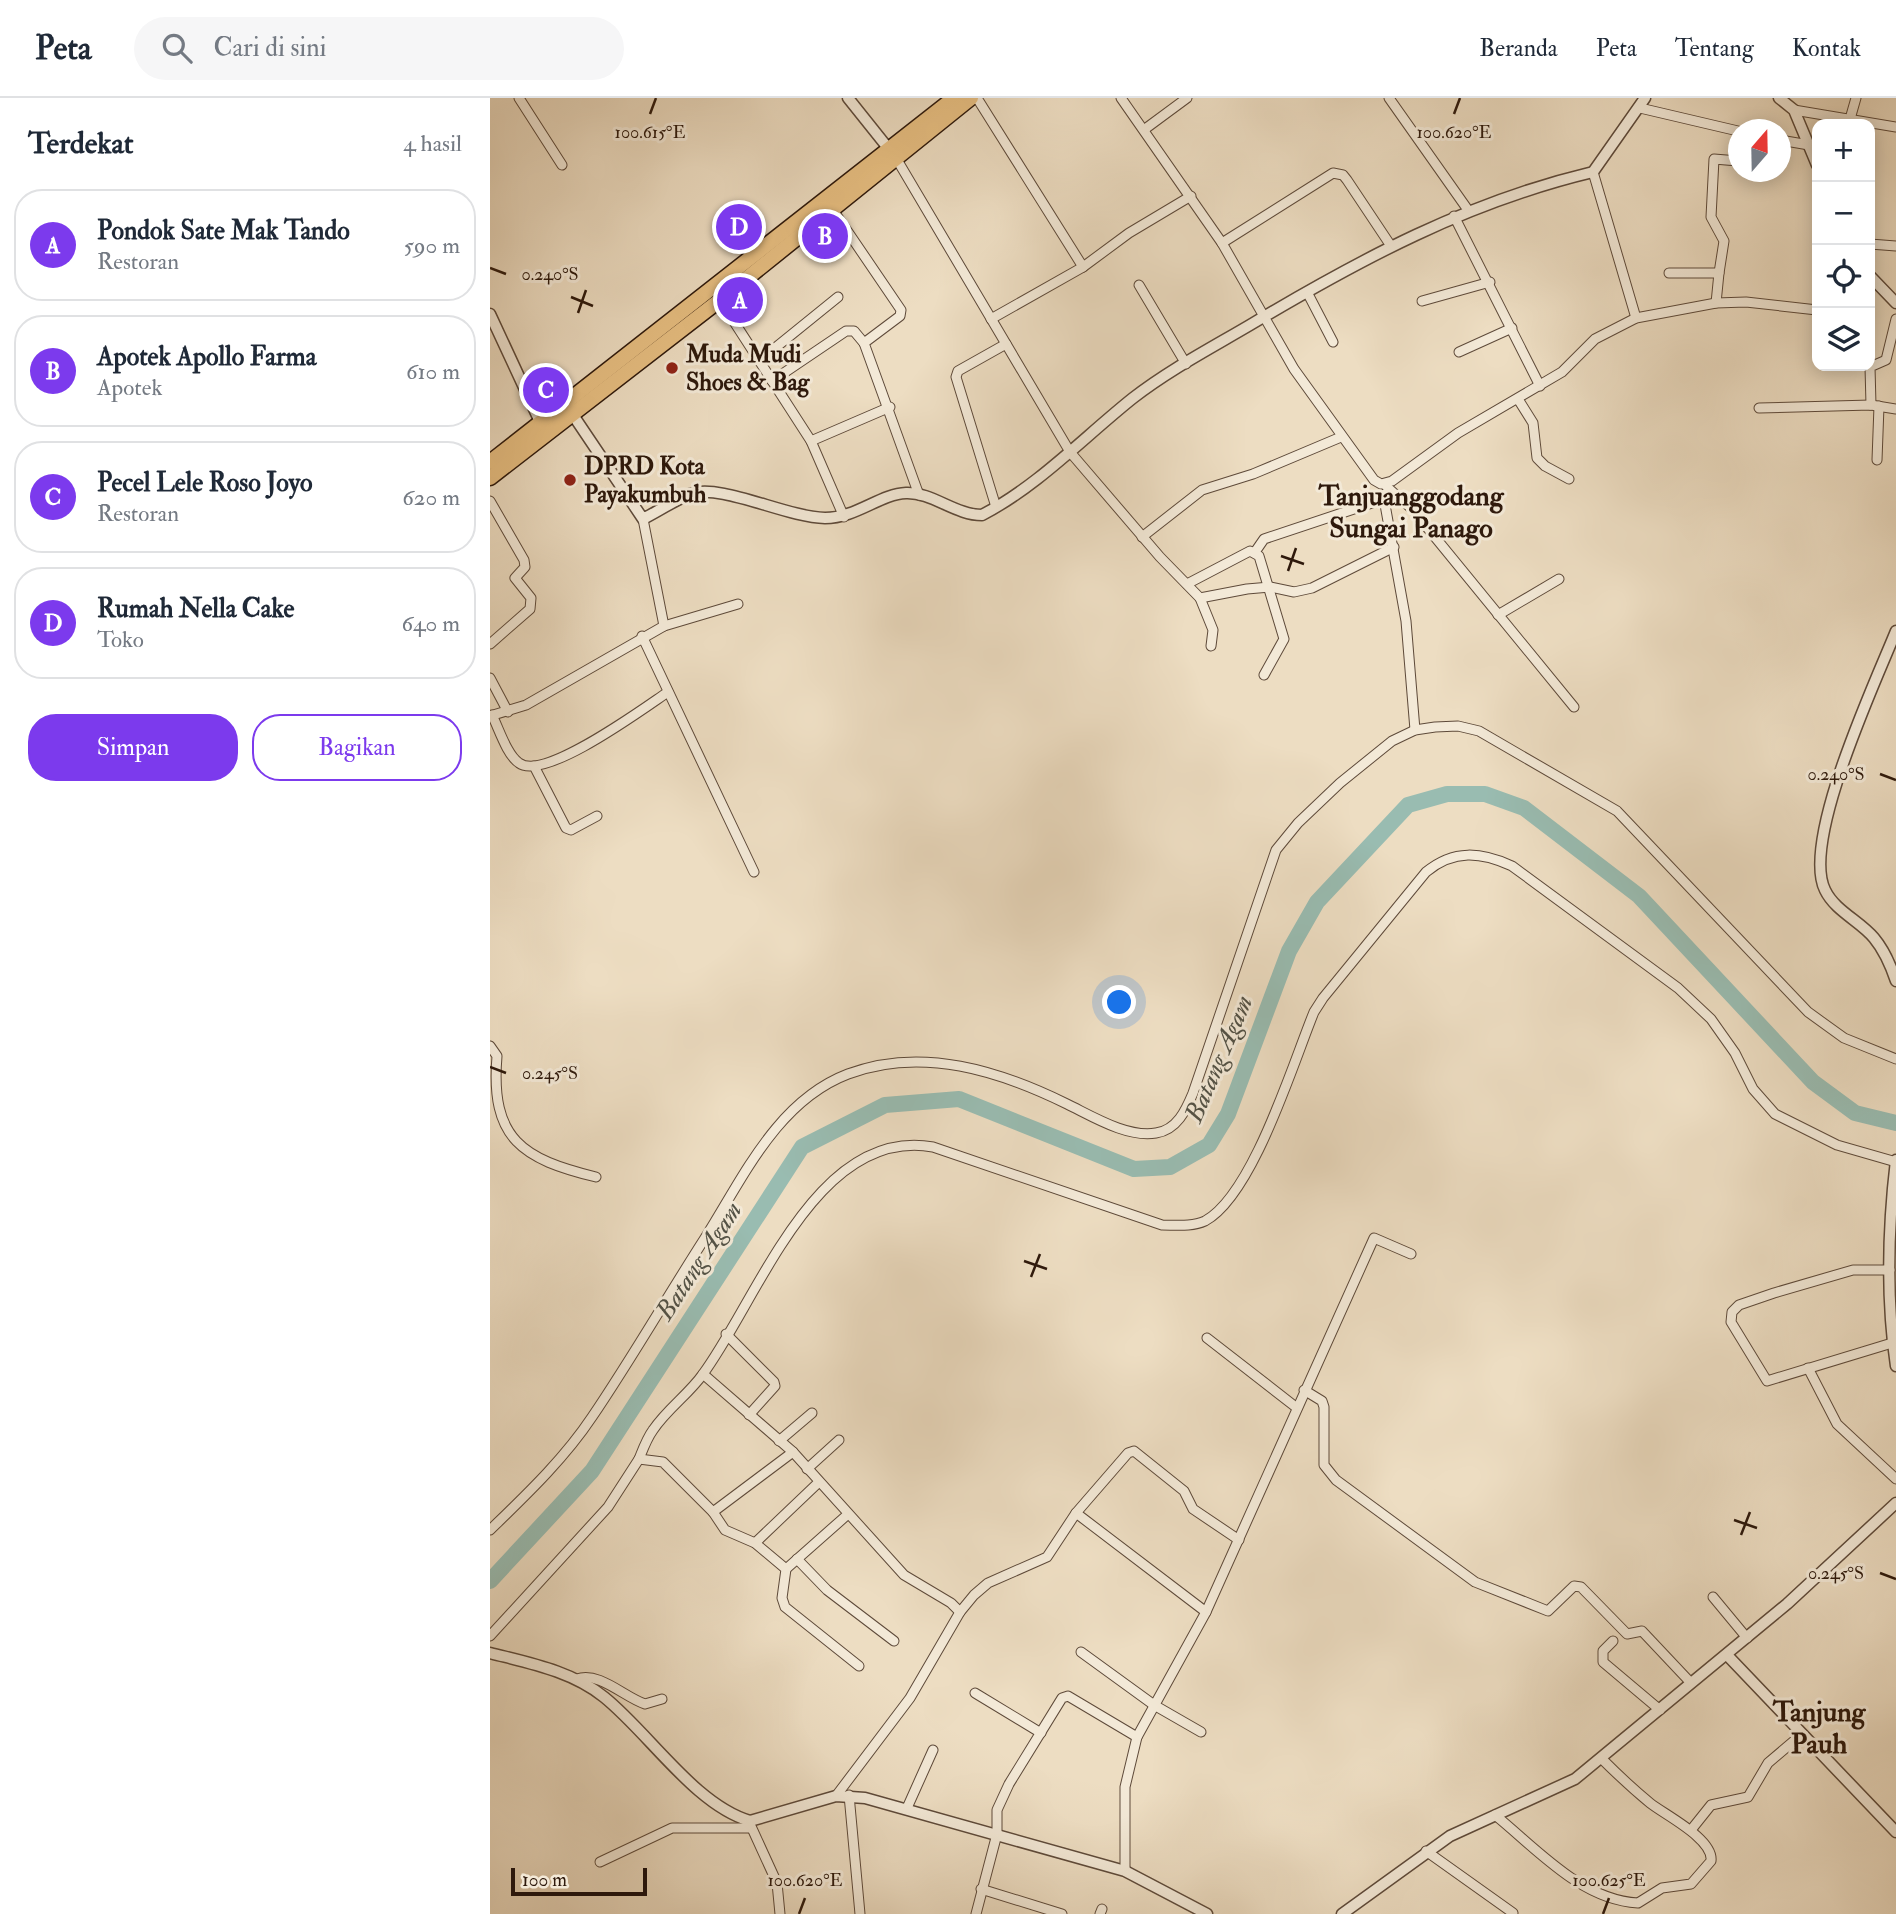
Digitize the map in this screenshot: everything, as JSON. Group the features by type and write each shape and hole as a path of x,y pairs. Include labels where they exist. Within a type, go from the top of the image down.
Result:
{"highway":[{"path":"782,241 833,209 954,98"},
{"path":"490,462 748,268 892,153 971,98"},
{"path":"490,478 720,300 748,268"}],"street":[{"path":"519,98 562,165"},
{"path":"848,98 892,153 1070,452 1142,537 1200,598 1213,631 1211,646"},
{"path":"977,98 1083,267"},
{"path":"1122,98 1222,243 1294,369 1341,437 1374,480 1389,484 1412,509 1574,707"},
{"path":"1145,129 1187,98"},
{"path":"1389,98 1468,210"},
{"path":"1779,98 1794,110 1812,152"},
{"path":"1794,110 1850,119 1856,98"},
{"path":"643,519 691,494 710,491 799,515 844,517 904,493 919,495 970,515 982,515 1070,452 1134,397 1307,292 1391,246 1468,210 1531,187 1593,172 1642,103 1728,128"},
{"path":"1875,123 1896,127"},
{"path":"1791,142 1809,145"},
{"path":"1716,303 1724,241 1711,217 1714,159 1728,160"},
{"path":"1593,172 1636,318"},
{"path":"1222,243 1333,173 1347,180 1391,246"},
{"path":"991,319 1083,267 1129,233 1191,196"},
{"path":"833,209 902,312 864,343"},
{"path":"1454,216 1541,386"},
{"path":"1875,244 1896,246"},
{"path":"1669,272 1719,273"},
{"path":"1875,281 1896,303"},
{"path":"1422,301 1490,282"},
{"path":"1139,285 1186,364"},
{"path":"1307,292 1333,342"},
{"path":"759,360 838,297"},
{"path":"720,300 811,441 844,517"},
{"path":"1415,730 1408,639 1384,499 1389,484 1458,433 1562,372 1595,339 1636,318 1716,303 1746,302 1812,309"},
{"path":"490,313 541,424"},
{"path":"1877,460 1870,367 1886,360 1896,319"},
{"path":"1460,352 1512,328"},
{"path":"772,381 846,331 854,331 864,343 890,407 919,495"},
{"path":"996,507 956,377 958,372 1006,344"},
{"path":"1518,399 1532,423 1537,458 1545,466 1569,479"},
{"path":"1759,408 1875,406 1896,409"},
{"path":"811,441 890,407"},
{"path":"573,415 643,519 664,626"},
{"path":"1142,537 1202,490 1252,474 1341,437"},
{"path":"1255,552 1264,538 1384,499"},
{"path":"490,501 524,561 525,567 515,578 531,598 530,609 490,645"},
{"path":"1200,598 1270,587 1294,592 1312,588 1394,547"},
{"path":"1187,584 1250,551 1259,555 1284,639 1264,675"},
{"path":"1498,615 1559,579"},
{"path":"668,692 575,752 534,765 524,766 515,759 491,716 526,705 642,636 664,626 738,604"},
{"path":"1896,631 1849,748 1824,833 1819,869 1829,899 1874,937 1896,981"},
{"path":"642,636 754,872"},
{"path":"490,678 508,712"},
{"path":"490,1531 576,1439 766,1140 814,1093 849,1074 898,1063 933,1061 1004,1076 1118,1127 1156,1134 1169,1129 1180,1119 1194,1093 1276,850 1298,823 1340,783 1392,741 1415,730 1458,726 1479,731 1500,741 1558,780 1605,802 1808,1012 1844,1038 1896,1059"},
{"path":"534,765 566,828 571,830 597,816"},
{"path":"490,1636 608,1507 639,1459 652,1430 703,1374 756,1281 819,1195 851,1166 882,1150 913,1144 933,1147 1162,1225 1185,1226 1205,1221 1235,1190 1254,1161 1314,1012 1323,998 1426,872 1440,860 1465,854 1491,857 1512,866 1678,988 1711,1019 1735,1052 1753,1089 1775,1114 1837,1145 1896,1161 1891,1204 1889,1270 1892,1343 1896,1366"},
{"path":"490,1045 498,1056 493,1095 502,1126 541,1161 596,1177"},
{"path":"1125,1871 1125,1787 1137,1737 1206,1612 1374,1237 1411,1254"},
{"path":"1889,1270 1853,1270 1774,1293 1735,1308 1731,1322 1764,1378 1771,1380 1892,1343"},
{"path":"726,1334 774,1382 775,1386 749,1415"},
{"path":"1207,1338 1297,1408"},
{"path":"1808,1368 1837,1424 1896,1479"},
{"path":"703,1374 793,1452 847,1515 904,1575 951,1603 960,1612"},
{"path":"1304,1390 1321,1401 1324,1407 1324,1465 1336,1480 1483,1586 1548,1611 1574,1586 1581,1587 1627,1634 1642,1631 1691,1683"},
{"path":"779,1441 812,1413"},
{"path":"807,1469 839,1440"},
{"path":"836,1796 910,1698 960,1612 988,1583 1047,1557 1076,1513 1126,1454 1134,1451 1184,1490 1193,1509 1238,1540"},
{"path":"713,1512 793,1452"},
{"path":"639,1459 663,1462 713,1512 725,1530 755,1543 786,1569"},
{"path":"755,1543 819,1482"},
{"path":"1342,1914 1426,1851 1495,1815 1575,1779 1602,1759 1747,1638 1896,1503"},
{"path":"1076,1513 1206,1612"},
{"path":"847,1515 786,1569 782,1598 785,1607 859,1666"},
{"path":"797,1559 827,1590 894,1641"},
{"path":"1713,1597 1747,1638"},
{"path":"1613,1641 1603,1651 1603,1662 1660,1710"},
{"path":"1081,1652 1154,1705 1201,1732"},
{"path":"490,1653 577,1679 603,1696 713,1801 750,1825 777,1883 780,1914"},
{"path":"1727,1655 1896,1832"},
{"path":"577,1679 586,1676 600,1681 645,1704 662,1699"},
{"path":"975,1693 1041,1733"},
{"path":"976,1914 997,1834 997,1810 1009,1784 1062,1698 1068,1696 1137,1737"},
{"path":"1691,1830 1711,1805 1748,1797 1768,1763 1801,1735"},
{"path":"906,1808 933,1751"},
{"path":"1495,1815 1595,1893 1624,1902 1643,1901 1657,1889 1686,1886 1697,1879 1712,1856 1691,1830 1651,1804 1602,1759"},
{"path":"849,1795 860,1914"},
{"path":"600,1862 672,1828 750,1825 836,1796 849,1795 906,1808 1125,1871 1207,1914"},
{"path":"1426,1851 1513,1913"},
{"path":"981,1889 1062,1914"}],"waterway":[{"name":"Batang Agam","path":"490,1581 592,1471 802,1147 885,1105 959,1099 1134,1169 1170,1167 1209,1145 1228,1114 1289,951 1317,902 1408,805 1447,794 1485,794 1524,808 1639,896 1813,1082 1855,1113 1896,1123"}],"place":[{"name":"Rumah Nella Cake","path":"739,227"},
{"name":"Apotek Apollo Farma","path":"825,236"},
{"name":"Pondok Sate Mak Tando","path":"740,300"},
{"name":"Muda Mudi Shoes & Bag","path":"672,368"},
{"name":"Pecel Lele Roso Joyo","path":"546,390"},
{"name":"DPRD Kota Payakumbuh","path":"570,480"}],"district":[{"name":"Tanjuanggodang Sungai Panago","path":"1411,512"},
{"name":"Tanjung Pauh","path":"1819,1728"}]}
